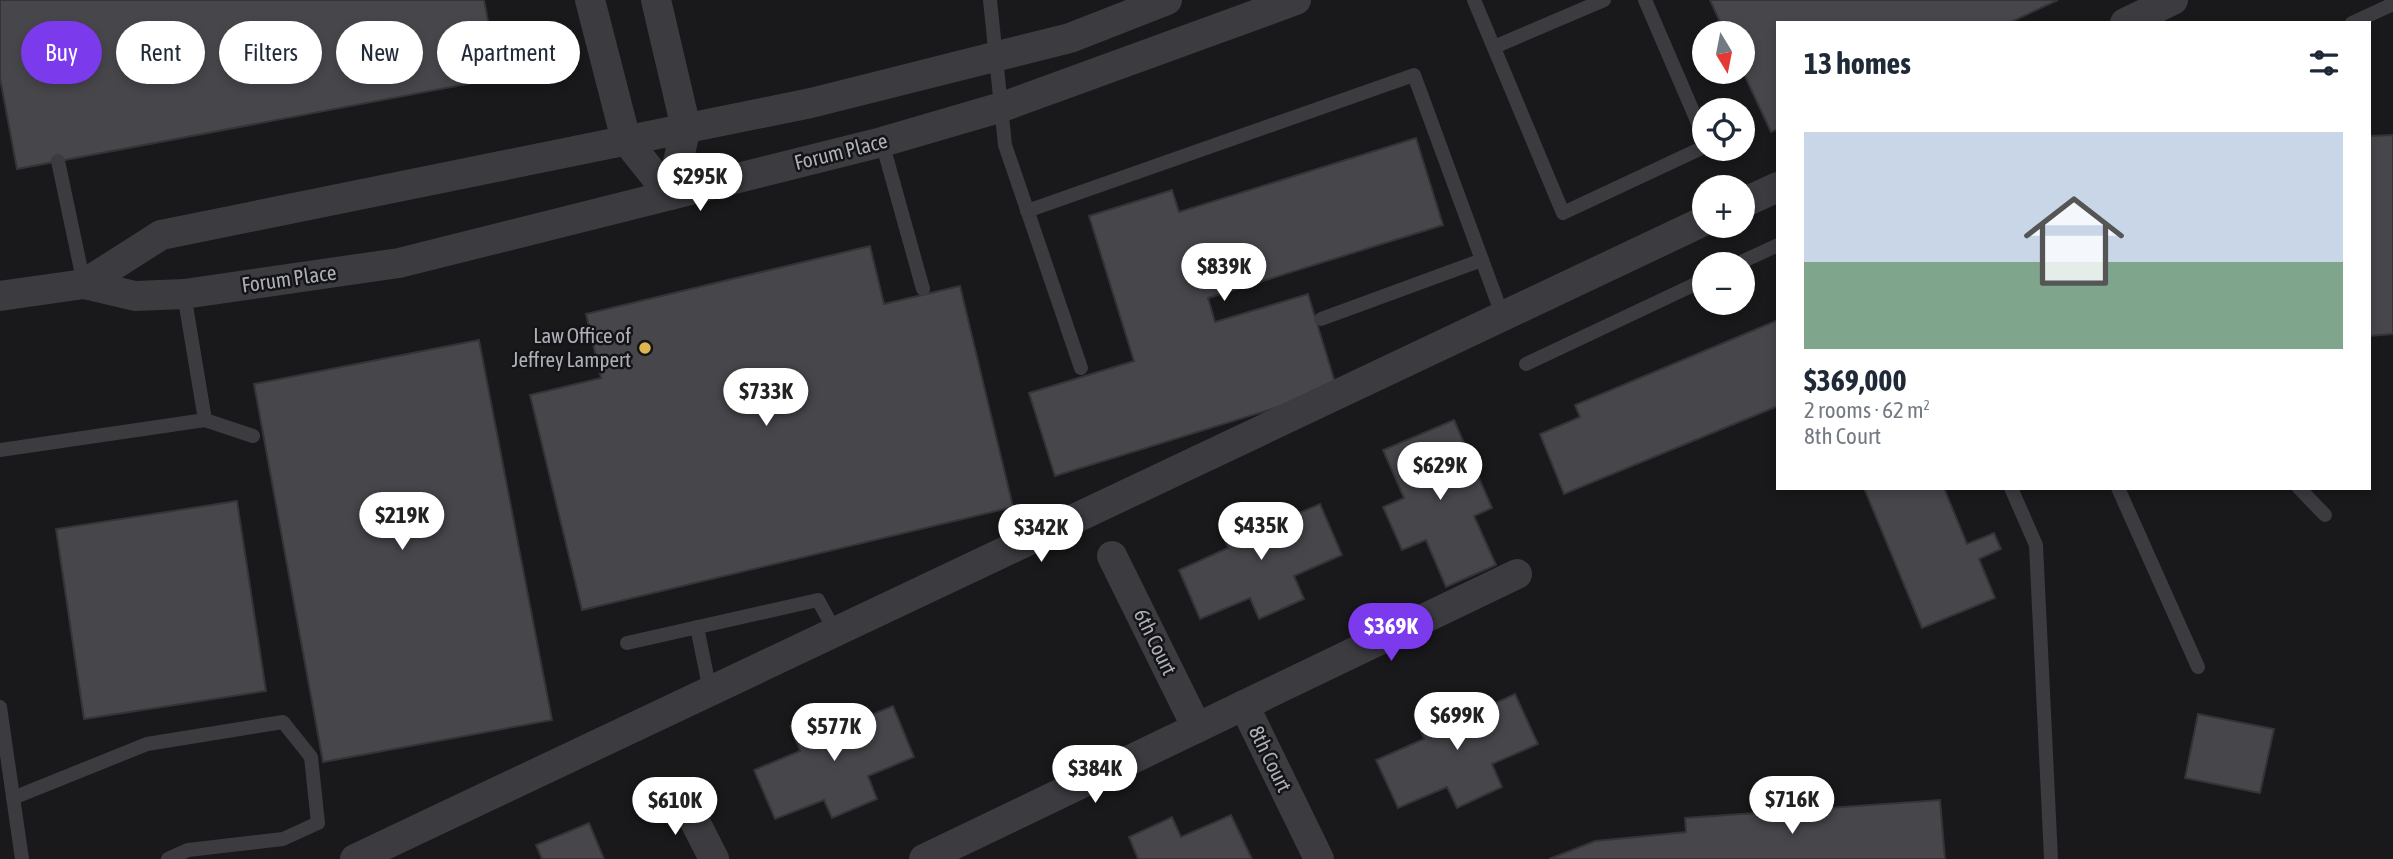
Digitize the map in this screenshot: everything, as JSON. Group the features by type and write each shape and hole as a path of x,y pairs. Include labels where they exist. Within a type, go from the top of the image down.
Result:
{"street":[{"path":"590,0 626,140 670,195"},
{"path":"656,0 686,128 670,195"},
{"name":"Forum Place","path":"84,284 161,235 811,103 1070,38 1167,0"},
{"name":"Forum Place","path":"0,296 84,284 135,296 184,294 399,263 882,142 1002,107 1296,0"},
{"path":"2129,21 2174,0"},
{"path":"1755,198 1776,188"},
{"path":"355,859 1692,228"},
{"name":"6th Court","path":"1112,556 1197,728"},
{"name":"8th Court","path":"1319,859 1244,705 1517,574"},
{"path":"924,859 1244,705"},
{"path":"680,792 714,859"}],"lane":[{"path":"990,0 1005,145 1082,368"},
{"path":"1474,0 1563,213 1692,153"},
{"path":"1494,47 1604,0"},
{"path":"1645,0 1692,109"},
{"path":"2356,21 2393,4"},
{"path":"1027,211 1414,75 1503,317"},
{"path":"882,142 923,289"},
{"path":"58,161 84,284"},
{"path":"1755,256 1776,246"},
{"path":"1321,319 1482,260"},
{"path":"1525,364 1692,286"},
{"path":"184,294 205,420"},
{"path":"0,450 205,420 253,436"},
{"path":"2012,490 2036,545 2051,859"},
{"path":"2119,490 2198,667"},
{"path":"2301,490 2325,515"},
{"path":"626,643 818,600 836,633"},
{"path":"697,627 710,691"},
{"path":"0,707 22,859"},
{"path":"13,798 147,744 283,722 311,757 318,823 283,839 188,850 168,859"}],"building":[{"path":"0,0 484,0 488,21 437,21 437,84 467,84 17,169 0,78"},
{"path":"1710,0 2058,0 2013,21 1776,21 1776,130 1771,132 1749,84 1755,84 1755,21 1720,21"},
{"path":"2393,135 2393,334 2371,336 2371,136"},
{"path":"1416,138 1443,225 1208,298 1215,322 1308,294 1337,389 1055,476 1029,393 1134,361 1089,216 1172,190 1179,212"},
{"path":"870,246 884,304 960,286 1013,507 582,610 530,395 601,378 586,314"},
{"path":"1776,321 1776,407 1564,494 1540,434 1580,417 1575,405"},
{"path":"479,340 552,720 323,762 254,384"},
{"path":"1454,420 1492,508 1474,516 1496,565 1446,587 1426,540 1402,550 1383,507 1404,498 1383,450"},
{"path":"1865,490 1945,490 1967,544 1994,533 2001,549 1979,559 1995,598 1922,628"},
{"path":"237,501 266,691 84,719 56,529"},
{"path":"1320,504 1342,555 1294,576 1304,599 1259,619 1250,598 1200,619 1179,570 1228,548 1219,525 1263,506 1271,525"},
{"path":"1515,694 1538,744 1492,764 1502,787 1457,808 1447,787 1398,808 1376,760 1424,739 1414,715 1458,696 1467,716"},
{"path":"893,706 914,757 868,776 877,799 832,818 824,800 775,819 754,770 800,751 790,726 835,707 843,726"},
{"path":"2198,714 2274,729 2260,793 2185,778"},
{"path":"1940,800 1945,859 1549,859 1595,841 1686,832 1685,818"},
{"path":"1231,815 1252,859 1138,859 1129,837 1172,817 1181,837"},
{"path":"589,823 604,859 542,859 536,845"}],"place":[{"name":"Law Office of Jeffrey Lampert","path":"645,348"}]}
